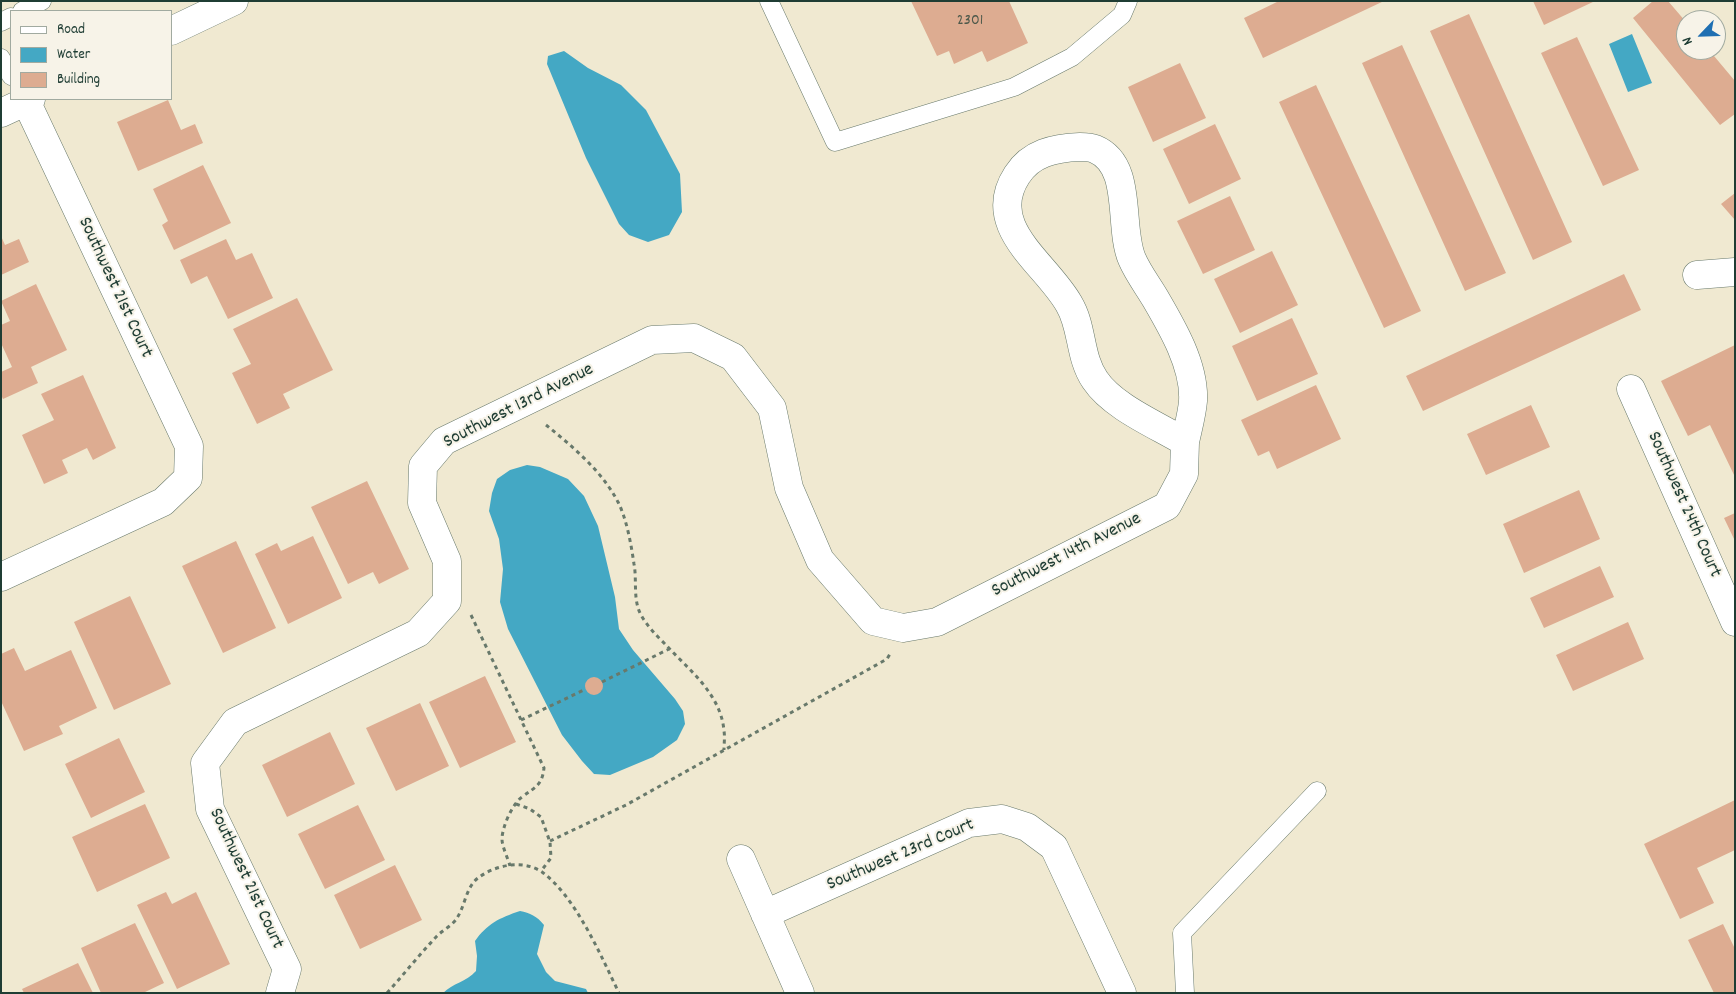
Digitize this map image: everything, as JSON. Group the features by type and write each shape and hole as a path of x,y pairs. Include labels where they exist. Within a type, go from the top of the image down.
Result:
{"street":[{"path":"172,31 234,1"},
{"path":"1,113 27,100"},
{"name":"Southwest 21st Court","path":"1,578 163,502 188,478 189,446 27,100"},
{"name":"Southwest 14th Avenue","path":"903,628 937,622 1167,506 1184,474 1185,442 1193,401 1193,386 1179,341 1168,319 1132,260 1127,245 1122,184 1116,170 1106,156 1094,148 1053,150 1035,156 1023,166 1008,193 1006,211 1009,222 1016,235 1062,292 1071,307 1086,361 1095,380 1121,406 1185,442"},
{"path":"1697,275 1735,272"},
{"name":"Southwest 13rd Avenue","path":"447,601 447,560 422,503 423,466 444,441 652,340 694,338 733,357 772,408 789,488 820,560 873,621 903,628"},
{"name":"Southwest 24th Court","path":"1631,389 1735,622"},
{"name":"Southwest 21st Court","path":"280,993 287,969 210,808 205,763 235,722 418,633 447,601"},
{"name":"Southwest 23rd Court","path":"765,914 969,823 1002,819 1027,827 1054,847 1122,993"},
{"path":"741,860 800,993"}],"lane":[{"path":"24,10 42,1"},
{"path":"769,1 835,142 1014,87 1072,57 1122,15 1128,1"},
{"path":"1,58 10,74"},
{"path":"1185,993 1182,933 1317,791"}],"path":[{"path":"530,399 543,422 571,445 605,482 618,502 628,533 635,565 636,591 640,612 652,631 708,689 718,708 724,730 724,750"},
{"path":"447,601 468,608 544,768 543,778 535,789 520,798 507,818 502,840 510,866"},
{"path":"550,841 626,805 887,659 903,628"},
{"path":"602,682 670,649"},
{"path":"521,720 586,689"},
{"path":"516,804 530,809 541,818 550,841 551,858 541,872"},
{"path":"388,993 438,934 457,918 464,899 476,879 501,866 522,865 541,872 560,891 589,932 619,993"}],"water":[{"path":"1632,34 1652,83 1628,92 1609,44"},
{"path":"564,51 588,68 621,85 646,110 680,174 682,212 669,235 648,242 629,235 619,224 586,158 547,64 548,56"},
{"path":"527,465 540,467 568,479 584,496 598,526 615,597 619,629 633,650 683,711 685,724 677,740 653,757 610,775 594,774 562,735 508,629 500,602 503,569 499,539 489,511 492,493 497,479 510,470"},
{"path":"520,911 533,915 544,925 537,954 546,972 555,981 586,989 588,993 443,993 476,971 475,941 484,930 500,919"}],"building":[{"path":"911,1 1009,1 1028,43 987,62 982,51 954,64 949,51 937,56"},
{"path":"1279,1 1384,1 1263,58 1244,18"},
{"path":"1533,1 1595,1 1544,25"},
{"path":"1653,1 1668,1 1676,10 1676,60 1717,60 1735,81 1735,114 1720,125 1633,18"},
{"path":"1469,14 1572,242 1533,260 1430,31"},
{"path":"1577,37 1639,170 1603,186 1541,53"},
{"path":"1402,45 1506,273 1465,291 1362,63"},
{"path":"1180,63 1206,118 1153,142 1128,87"},
{"path":"1316,85 1421,311 1384,328 1279,102"},
{"path":"168,100 181,130 195,124 203,143 138,171 117,122"},
{"path":"1215,124 1241,179 1189,204 1163,149"},
{"path":"203,165 231,223 174,250 162,225 168,221 153,189"},
{"path":"1735,193 1735,220 1721,204"},
{"path":"1230,196 1255,250 1203,274 1177,221"},
{"path":"1,236 5,245 19,239 29,262 1,275"},
{"path":"226,239 236,260 252,253 273,298 228,319 207,276 191,284 180,260"},
{"path":"1272,251 1298,305 1240,333 1214,279"},
{"path":"1624,274 1641,310 1423,411 1406,376"},
{"path":"36,284 67,350 31,367 38,383 3,399 1,395 1,372 12,367 1,343 1,325 10,321 1,301"},
{"path":"297,298 333,370 283,394 290,408 257,424 232,373 251,364 233,329"},
{"path":"1292,318 1318,374 1257,401 1232,346"},
{"path":"1735,345 1735,477 1710,425 1688,436 1661,381"},
{"path":"83,375 116,448 93,460 87,448 62,460 68,473 44,484 22,435 54,420 41,394"},
{"path":"1316,385 1341,439 1277,469 1269,451 1258,456 1241,420"},
{"path":"1531,405 1550,447 1486,475 1467,434"},
{"path":"367,481 409,569 379,584 373,572 348,584 311,507"},
{"path":"1579,490 1600,539 1524,573 1503,524"},
{"path":"1735,513 1735,541 1724,518"},
{"path":"313,536 342,598 288,624 255,554 277,543 281,551"},
{"path":"236,541 276,628 223,653 182,566"},
{"path":"1600,566 1614,597 1544,628 1530,598"},
{"path":"130,596 171,684 114,710 74,622"},
{"path":"1628,622 1644,659 1573,691 1556,655"},
{"path":"14,648 25,671 71,650 97,708 59,726 63,734 24,751 1,701 1,654"},
{"path":"485,676 516,742 460,768 429,702"},
{"path":"594,677 600,680 603,686 600,692 594,695 588,692 585,686 588,680"},
{"path":"420,703 449,766 396,791 366,728"},
{"path":"330,732 355,784 287,817 262,765"},
{"path":"119,738 145,792 91,818 65,764"},
{"path":"1735,800 1735,850 1697,868 1714,903 1680,919 1644,844"},
{"path":"145,804 170,858 97,892 72,837"},
{"path":"358,805 385,860 325,889 298,834"},
{"path":"395,865 422,920 360,949 334,895"},
{"path":"166,892 172,904 196,892 230,964 177,989 137,905"},
{"path":"135,923 164,983 143,993 101,993 81,948"},
{"path":"1723,924 1735,949 1735,993 1714,993 1688,940"},
{"path":"78,963 93,993 24,993 22,989"}]}
